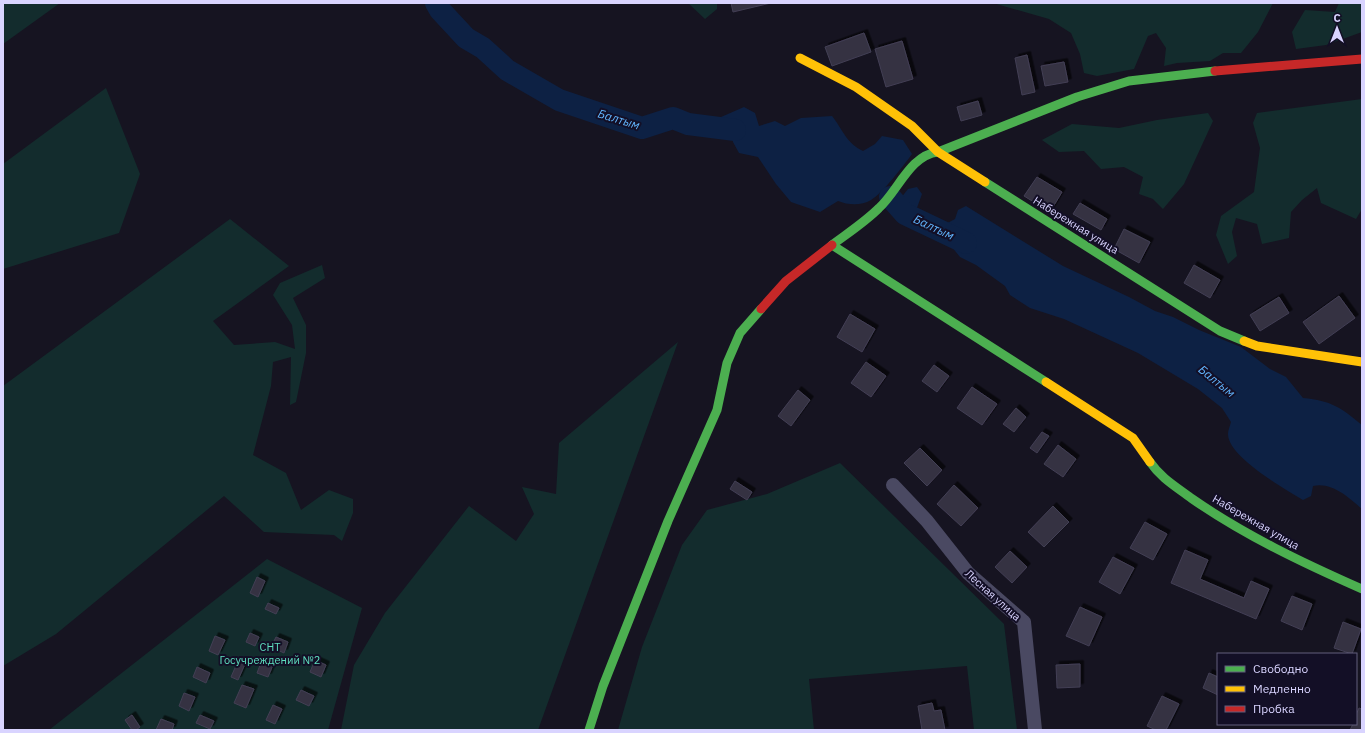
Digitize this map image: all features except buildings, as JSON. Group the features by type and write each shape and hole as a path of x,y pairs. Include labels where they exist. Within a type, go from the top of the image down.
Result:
{"street":[{"name":"Набережная улица","path":"800,58 862,91 912,126 938,152 1220,331 1257,346 1362,362"},
{"path":"589,730 603,686 668,521 716,410 727,363 740,333 786,281 880,208 910,169 927,153 938,152 1077,97 1129,81 1212,71 1362,59"},
{"name":"Набережная улица","path":"832,245 1133,438 1159,475 1214,514 1299,561 1362,589"},
{"name":"Лесная улица","path":"893,485 928,520 968,573 1024,622 1035,730"}],"green space":[{"path":"3,3 60,3 3,44"},
{"path":"688,3 717,3 717,9 705,19"},
{"path":"993,3 1273,3 1258,32 1241,53 1223,53 1210,61 1177,63 1164,66 1166,48 1156,33 1148,36 1134,69 1097,76 1084,73 1080,54 1071,33 1049,19"},
{"path":"1339,3 1362,3 1362,32 1326,45 1296,49 1292,32 1305,10 1335,12"},
{"path":"106,88 140,174 119,233 3,269 3,164"},
{"path":"1362,99 1362,209 1356,219 1321,203 1317,188 1302,200 1291,212 1289,238 1262,244 1257,224 1236,218 1232,232 1237,256 1228,264 1216,235 1221,216 1254,192 1260,148 1253,123 1257,113"},
{"path":"1208,113 1213,121 1184,184 1163,209 1153,199 1139,194 1143,177 1124,167 1101,169 1084,151 1059,152 1042,140 1072,124 1119,128 1157,120"},
{"path":"230,219 289,266 213,321 234,345 275,342 295,349 292,325 273,295 280,283 322,265 325,278 293,298 306,325 306,353 296,402 290,405 291,357 273,362 271,386 253,455 286,473 301,510 329,490 353,499 353,513 342,541 334,535 264,532 224,496 56,634 3,666 3,386"},
{"path":"678,342 538,730 341,730 354,665 385,613 469,506 516,541 534,514 522,487 556,494 559,443"},
{"path":"840,463 1004,624 1017,730 974,730 967,666 809,679 814,730 618,730 642,647 682,545 707,510 767,494"},
{"name":"СНТ Госучреждений №2","path":"267,559 362,608 328,730 49,730"}],"water":[{"path":"744,107 755,113 759,126 775,121 785,126 801,118 832,116 849,141 863,151 875,144 882,136 903,140 912,154 887,186 876,197 867,202 854,204 838,201 820,212 791,202 776,184 758,157 739,153 733,142 732,134 719,133 709,136 705,124"},
{"path":"917,187 922,194 914,216 905,220 896,211 897,203 908,189"},
{"path":"966,206 1063,266 1155,311 1173,317 1199,330 1241,347 1270,369 1286,377 1303,398 1329,403 1348,414 1362,425 1362,509 1333,488 1327,486 1313,486 1311,496 1303,500 1271,480 1259,472 1237,452 1230,443 1228,434 1231,422 1222,408 1198,389 1138,353 1064,319 1030,308 1010,295 1005,286 976,265 960,257 947,241 938,234 940,227 955,219 958,210"}],"waterway":[{"name":"Балтым","path":"436,3 440,10 466,38 483,48 507,70 559,100 642,128 673,118 688,124 735,130"},
{"name":"Балтым","path":"890,197 905,214 966,243"}],"traffic: fast":[{"path":"832,245 874,213 886,201 912,167 928,155 1077,97 1129,81 1215,71"},
{"path":"985,182 1220,331 1244,341"},
{"path":"832,245 1046,382"},
{"path":"589,730 603,686 668,521 717,410 727,363 740,333 761,309"},
{"path":"1150,462 1159,473 1174,486 1232,524 1296,559 1362,589"}],"traffic: slow":[{"path":"800,58 856,87 912,126 938,152 985,182"},
{"path":"1244,341 1257,346 1362,362"},
{"path":"1046,382 1133,438 1150,462"}],"traffic: jam":[{"path":"1215,71 1362,59"},
{"path":"761,309 786,281 832,245"}]}
